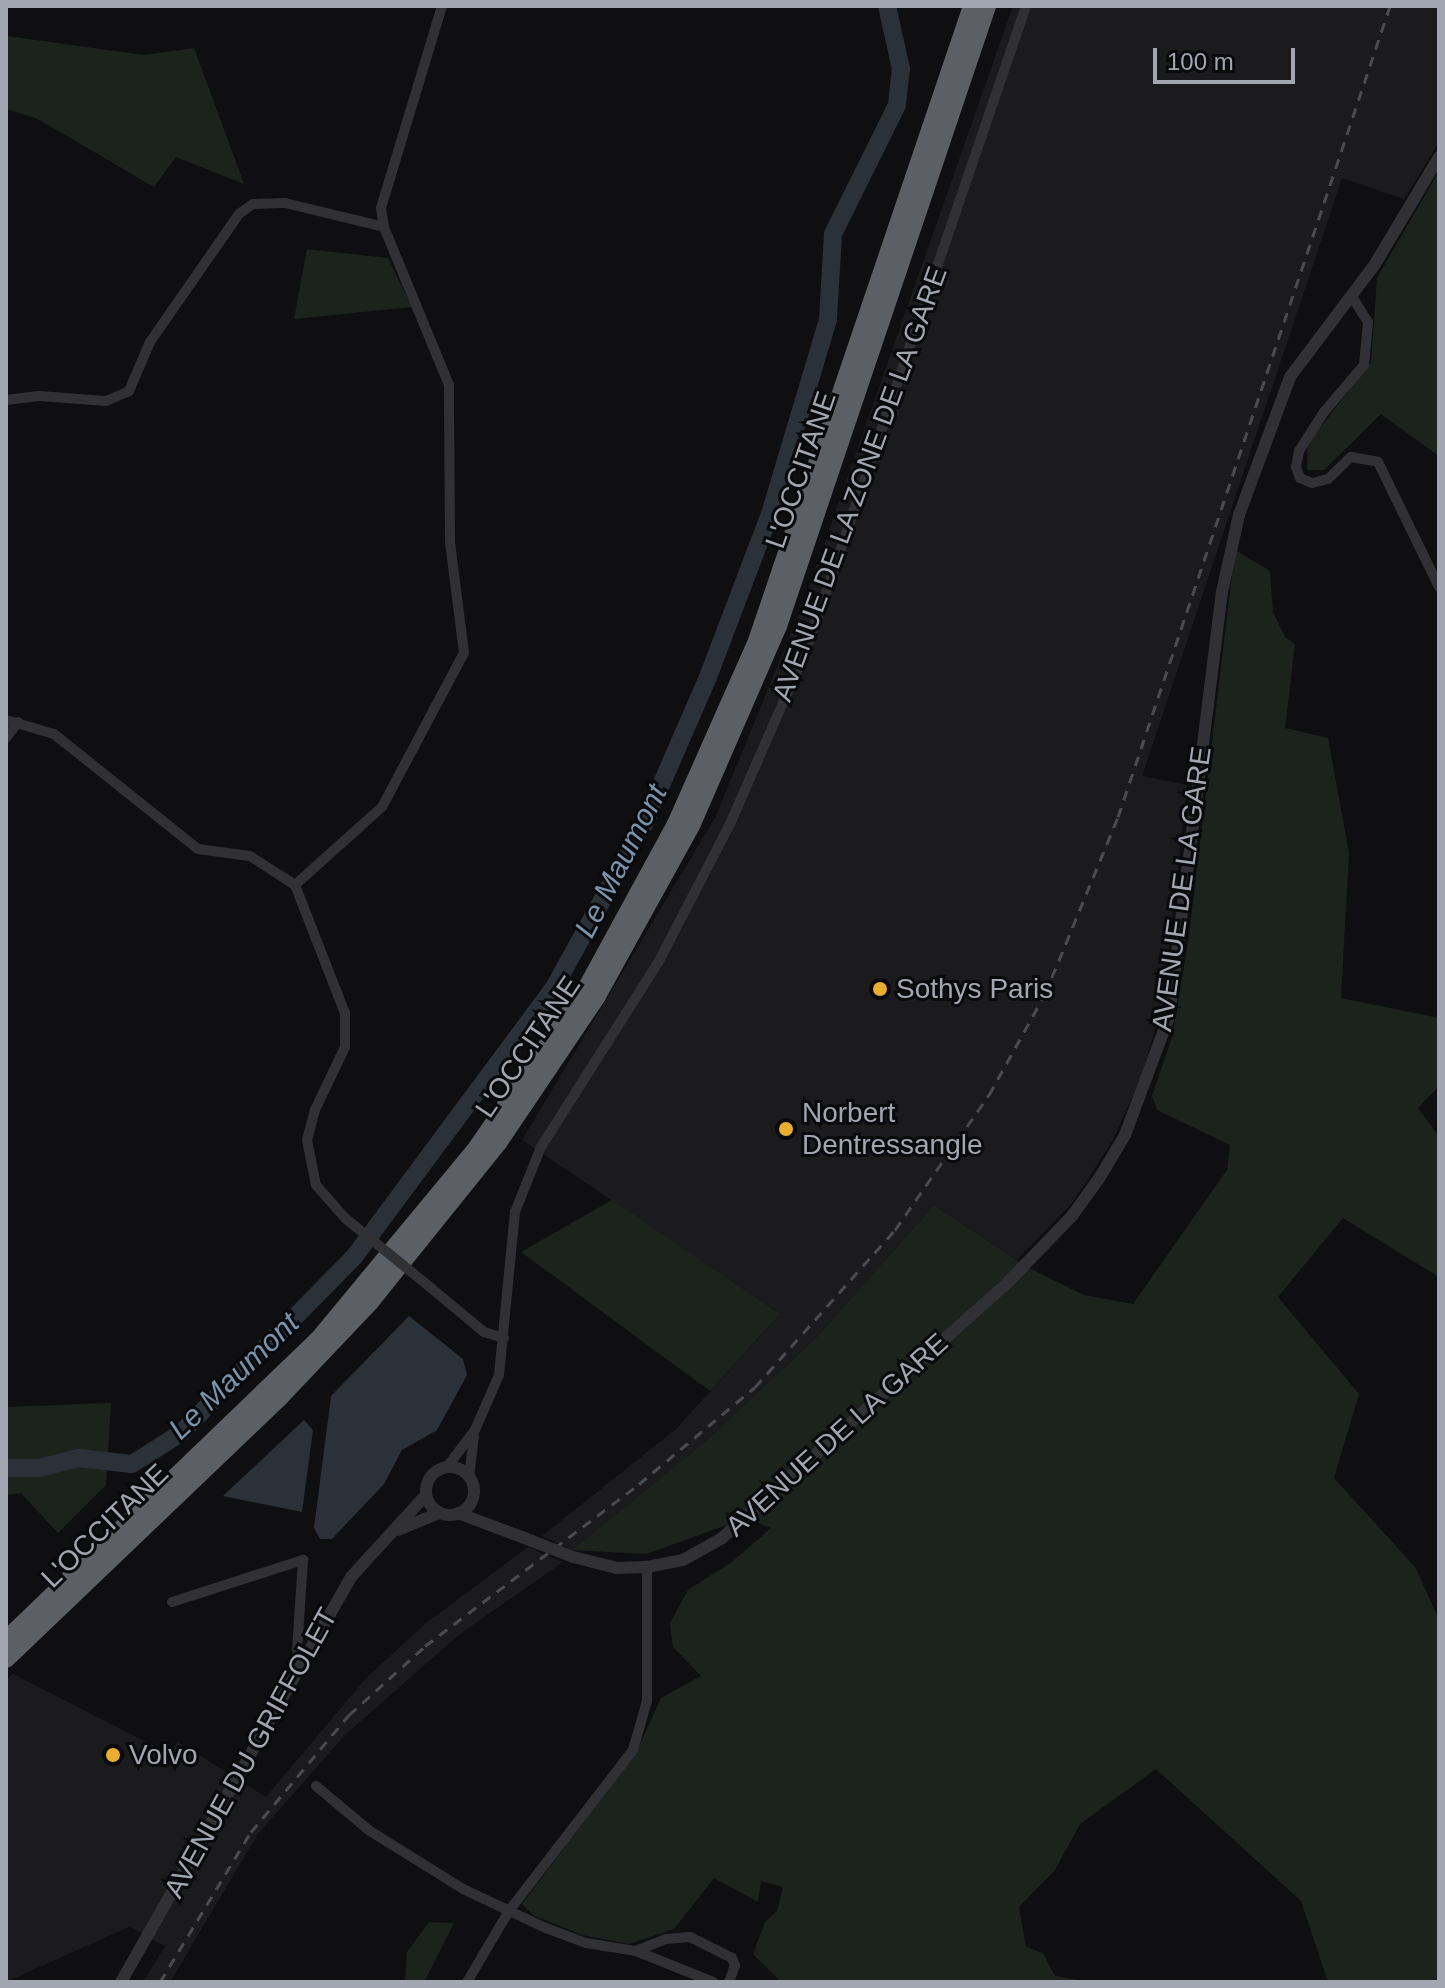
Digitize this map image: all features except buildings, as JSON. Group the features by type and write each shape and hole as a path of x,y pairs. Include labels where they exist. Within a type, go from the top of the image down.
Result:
{"highway":[{"name":"L'OCCITANE","path":"6,1640 318,1340 476,1149 586,989 676,824 757,641 972,6"},
{"name":"L'OCCITANE","path":"6,1659 279,1398 370,1302 498,1143 597,996 691,826 778,626 987,6"}],"street":[{"path":"295,885 382,807 464,653 450,542 449,385 384,227 386,183 442,6"},
{"name":"AVENUE DE LA ZONE DE LA GARE","path":"447,1467 475,1430 492,1398 504,1338 515,1212 541,1147 659,961 723,838 807,648 1026,6"},
{"name":"AVENUE DE LA GARE","path":"458,1513 573,1557 617,1568 647,1567 683,1560 722,1538 859,1417 1009,1281 1072,1216 1125,1135 1169,1017 1228,553 1290,377 1351,295 1439,157"},
{"path":"6,400 118,400 129,391 168,317 239,214 253,204 285,203 384,227"},
{"path":"1351,295 1368,322 1364,365 1324,412 1299,451 1296,467 1300,478 1312,483 1328,479 1351,457 1378,462 1439,587"},
{"path":"6,720 54,734 83,754 198,849 250,856 295,885 345,1013 345,1047 315,1110 307,1140 316,1185 345,1218 484,1332 504,1338"},
{"path":"6,738 18,722"},
{"name":"AVENUE DE LA ZONE DE LA GARE","path":"469,1477 475,1430"},
{"path":"439,1513 426,1495 433,1474 447,1467 469,1477 472,1499 499,1527"},
{"name":"AVENUE DU GRIFFOLET","path":"121,1982 357,1567 426,1495"},
{"path":"391,1533 439,1513 458,1513 472,1499"},
{"path":"172,1602 303,1560 297,1650 302,1664"},
{"path":"467,1982 509,1911 633,1750 647,1701 647,1567"},
{"path":"316,1786 370,1831 509,1911 586,1943 636,1951 713,1982"},
{"path":"636,1951 666,1939 690,1937 732,1958 735,1965 729,1982"}],"shaded area":[{"path":"1013,6 1439,6 1439,142 1404,199 1342,178 1142,776 1187,785 1164,997 1142,1075 1113,1140 1073,1202 1017,1260 934,1205 816,1338 705,1442 572,1550 542,1536 676,1429 780,1314 522,1140 715,818 803,604"},
{"path":"6,36 144,55 194,48 244,184 176,157 154,187 38,119 6,109"},
{"path":"1439,171 1439,456 1381,414 1324,470 1307,470 1308,443 1371,363 1377,278"},
{"path":"307,249 388,258 412,307 294,319"},
{"path":"1235,550 1270,571 1273,612 1285,637 1295,644 1285,728 1328,738 1349,853 1341,998 1439,1018 1439,1086 1418,1108 1439,1136 1439,1277 1343,1218 1278,1297 1359,1394 1334,1478 1415,1567 1439,1619 1439,1982 1328,1982 1301,1901 1156,1769 1080,1824 1055,1870 1019,1907 1026,1947 1043,1953 1055,1976 1090,1982 781,1982 753,1954 765,1922 777,1911 783,1887 761,1881 758,1902 714,1878 674,1929 629,1944 582,1935 533,1915 522,1904 636,1753 661,1698 701,1676 673,1647 670,1623 688,1590 732,1562 771,1528 746,1518 646,1554 572,1550 705,1442 816,1338 934,1205 1027,1267 1084,1295 1133,1304 1227,1170 1230,1145 1157,1110 1152,1096 1172,1037 1188,943"},
{"path":"612,1200 780,1314 710,1391 521,1252"},
{"path":"409,1316 463,1359 467,1375 437,1430 402,1450 384,1484 332,1539 320,1539 314,1528 331,1396"},
{"path":"111,1403 106,1485 58,1533 21,1493 6,1495 6,1407"},
{"path":"304,1420 313,1430 302,1512 223,1496"},
{"path":"528,1547 563,1562 460,1634 345,1735 258,1834 170,1982 143,1982 165,1946 129,1927 6,1982 6,1680 13,1674 168,1753 178,1742 266,1797 366,1678 426,1623"},
{"path":"429,1922 454,1923 424,1982 405,1982 407,1952"}],"waterway":[{"name":"Le Maumont","path":"6,1468 39,1468 79,1458 132,1464 181,1433 354,1257 555,986 645,822 708,677 770,514 828,319 833,234 897,105 901,69 887,6"}],"railway":[{"path":"160,1982 251,1832 349,1715 425,1646 639,1484 755,1387 895,1230 989,1095 1045,994 1118,817 1390,6"}],"place":[{"name":"Sothys Paris","path":"880,989"},
{"name":"Norbert Dentressangle","path":"786,1129"},
{"name":"Volvo","path":"113,1755"}]}
